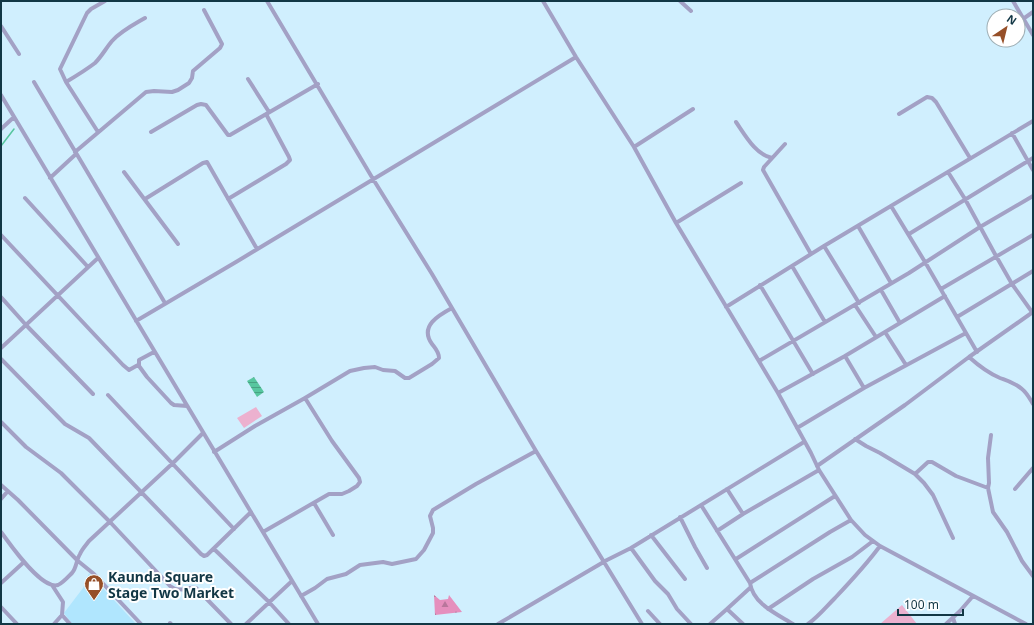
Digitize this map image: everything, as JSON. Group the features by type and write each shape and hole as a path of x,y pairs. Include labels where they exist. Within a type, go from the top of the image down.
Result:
{"street":[{"path":"98,132 66,82 60,69 87,13 105,1"},
{"path":"267,1 452,308 536,451 642,624"},
{"path":"543,1 576,57 634,147 676,223 778,393 818,468 851,520 872,542 1026,624"},
{"path":"680,1 691,11"},
{"path":"1013,3 1019,1"},
{"path":"50,178 98,132 146,92 175,91 182,88 190,81 193,71 220,48 222,44 204,10"},
{"path":"66,82 90,67 102,55 113,40 125,29 145,18"},
{"path":"1026,24 1033,35"},
{"path":"1,26 19,54"},
{"path":"136,321 576,57"},
{"path":"228,200 290,160 290,157 248,79"},
{"path":"34,82 165,303"},
{"path":"151,132 201,104 206,105 228,135 233,134 318,84"},
{"path":"1,96 318,624"},
{"path":"899,114 927,97 932,98 936,102 970,158"},
{"path":"634,147 693,109"},
{"path":"1,129 14,117"},
{"path":"726,306 1033,121"},
{"path":"736,122 758,150 764,156 772,158"},
{"path":"1012,133 1033,170"},
{"path":"785,144 763,170 811,254"},
{"path":"909,234 1033,158"},
{"path":"145,200 207,162 257,249"},
{"path":"124,172 178,244"},
{"path":"717,530 818,468 855,439 906,405 969,357 1032,312 1012,284 965,199 948,172"},
{"path":"676,223 741,183"},
{"path":"759,361 881,290 980,227 1033,196"},
{"path":"25,198 88,267"},
{"path":"891,206 909,234 977,352"},
{"path":"858,226 891,283"},
{"path":"1,235 129,370 138,365 139,360 154,352"},
{"path":"941,289 1033,235"},
{"path":"824,246 876,338"},
{"path":"1,348 98,258"},
{"path":"792,266 825,322"},
{"path":"957,317 1033,271"},
{"path":"760,285 813,374"},
{"path":"881,290 900,323"},
{"path":"778,393 876,338 945,296"},
{"path":"1,297 93,394"},
{"path":"214,452 256,426 354,370 376,367 383,370 395,371 405,378 411,378 439,358 439,354 430,341 428,331 437,317 452,308"},
{"path":"885,332 906,365"},
{"path":"797,428 864,388 966,333"},
{"path":"845,356 864,388"},
{"path":"969,357 984,370 1000,378 1013,382 1022,389 1033,404"},
{"path":"1,359 65,424 89,438 201,554 206,556 251,512"},
{"path":"138,365 171,403 174,405 187,406"},
{"path":"108,395 234,529"},
{"path":"262,532 331,493 340,494 349,491 359,484 360,480 332,441 305,398"},
{"path":"1,422 26,447 61,473 173,588 179,590 192,587 196,588 231,624"},
{"path":"1,532 24,562 40,578 46,583 58,585 75,569 80,553 89,541 203,433"},
{"path":"991,435 988,458 988,488 993,512 1007,532 1022,561 1033,576"},
{"path":"855,439 915,474 924,483 933,495 953,538"},
{"path":"498,624 604,562 631,548 804,442"},
{"path":"301,596 327,579 346,574 360,565 383,562 392,564 416,559 424,550 433,533 430,516 433,510 536,451"},
{"path":"915,474 928,462 932,462 956,476 988,488"},
{"path":"1016,489 1033,468"},
{"path":"1,485 18,500 78,561 94,574 141,624"},
{"path":"727,489 743,514"},
{"path":"1,499 8,491"},
{"path":"736,559 835,496"},
{"path":"314,503 333,535"},
{"path":"701,505 736,559 758,600 768,609 793,624"},
{"path":"680,517 707,568"},
{"path":"710,624 750,585 830,532 851,520"},
{"path":"651,535 685,579"},
{"path":"768,609 813,579 852,557 872,542"},
{"path":"808,624 816,619 866,565 880,546"},
{"path":"631,548 655,581 668,594 677,609 691,624"},
{"path":"214,549 269,602 289,624"},
{"path":"1,583 24,562"},
{"path":"246,624 292,581"},
{"path":"52,585 63,602 62,614 54,624"},
{"path":"946,624 973,596"},
{"path":"1,606 17,624"},
{"path":"727,609 743,624"},
{"path":"648,611 660,624"},
{"path":"62,614 70,624"},
{"path":"953,618 955,624"}],"shaded area":[{"path":"254,377 264,392 257,397 247,381"},
{"path":"256,407 262,416 244,428 237,418"},
{"name":"Kaunda Square Stage Two Market","path":"89,573 136,624 72,624 64,613 83,588"},
{"path":"902,605 917,624 880,624"}],"green space":[{"path":"434,595 440,600 448,599 449,595 462,612 435,615"}],"waterway":[{"path":"1,146 14,129"}],"place":[{"name":"Kaunda Square Stage Two Market","path":"94,601"}]}
